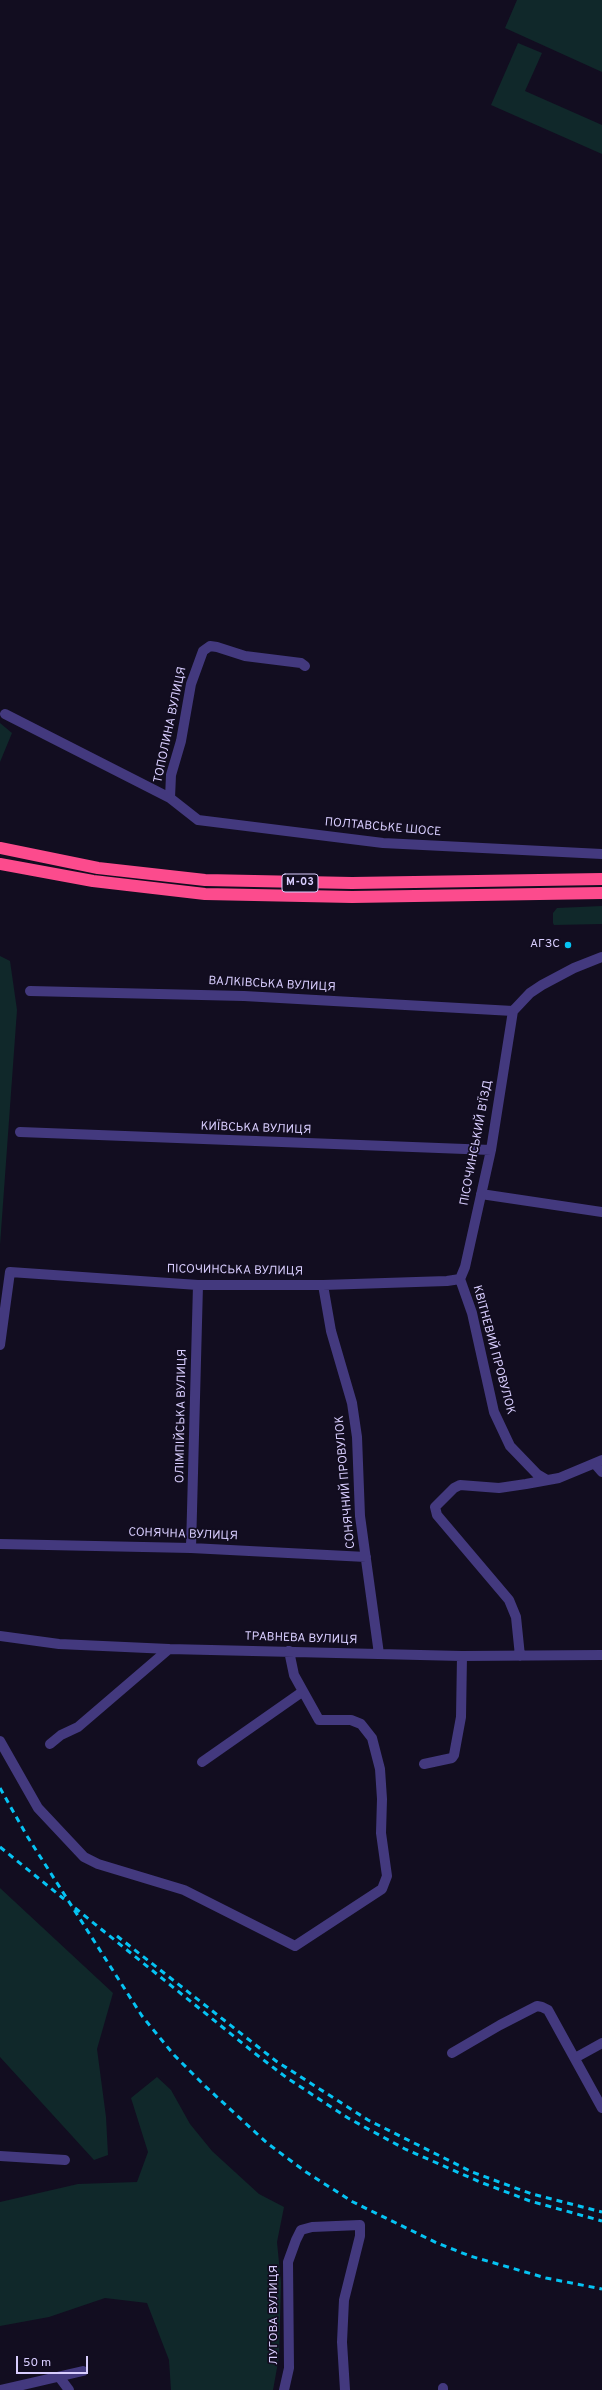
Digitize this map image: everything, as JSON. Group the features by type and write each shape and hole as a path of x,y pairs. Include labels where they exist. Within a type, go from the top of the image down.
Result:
{"highway":[{"name":"М-03","path":"0,848 98,868 205,880 352,883 602,879"},
{"name":"М-03","path":"0,864 93,881 205,894 352,897 601,893"}],"street":[{"name":"ТОПОЛИНА ВУЛИЦЯ","path":"5,714 170,798 171,775 181,741 191,684 203,651 210,646 217,647 245,656 301,663 305,666"},
{"name":"ПОЛТАВСЬКЕ ШОСЕ","path":"170,798 198,820 248,827 383,843 602,854"},
{"path":"513,1011 530,993 542,985 574,968 602,957"},
{"name":"ВАЛКІВСЬКА ВУЛИЦЯ","path":"30,990 244,996 513,1011"},
{"name":"ПІСОЧИНСЬКИЙ В’ЇЗД","path":"460,1279 465,1267 491,1150 513,1011"},
{"name":"КИЇВСЬКА ВУЛИЦЯ","path":"20,1132 491,1150"},
{"path":"481,1194 602,1212"},
{"name":"ПІСОЧИНСЬКА ВУЛИЦЯ","path":"0,1345 10,1272 198,1285 323,1285 447,1281 460,1279"},
{"name":"КВІТНЕВИЙ ПРОВУЛОК","path":"460,1279 472,1313 494,1412 510,1446 537,1474 547,1480"},
{"name":"ОЛІМПІЙСЬКА ВУЛИЦЯ","path":"191,1548 198,1285"},
{"name":"СОНЯЧНИЙ ПРОВУЛОК","path":"323,1285 331,1331 352,1403 357,1437 360,1516 379,1654"},
{"path":"520,1656 516,1617 509,1600 435,1510 437,1504 460,1485 499,1488 559,1478 598,1462 602,1472"},
{"name":"СОНЯЧНА ВУЛИЦЯ","path":"0,1544 191,1548 366,1557"},
{"name":"ТРАВНЕВА ВУЛИЦЯ","path":"0,1636 59,1644 169,1650 289,1651 462,1656 602,1655"},
{"path":"50,1744 61,1735 78,1726 169,1650"},
{"path":"0,1741 38,1808 84,1857 98,1864 184,1890 295,1946 382,1889 387,1876 381,1833 382,1799 380,1770 372,1738 360,1724 351,1720 319,1720 302,1692 292,1670 289,1651"},
{"path":"424,1764 452,1758 454,1755 461,1717 462,1656"},
{"path":"202,1762 302,1692"},
{"path":"452,2054 500,2025 540,2006 548,2010 602,2108"},
{"path":"575,2058 602,2043"},
{"path":"0,2156 65,2160"},
{"name":"ЛУГОВА ВУЛИЦЯ","path":"284,2390 289,2368 288,2262 296,2240 301,2230 312,2226 360,2225 360,2236 344,2300 342,2342 345,2390"},
{"path":"1,2390 60,2378 83,2371"},
{"path":"60,2378 69,2390"}],"green space":[{"path":"517,0 602,0 602,72 505,28"},
{"path":"518,43 542,53 525,91 602,125 602,154 491,105"},
{"path":"0,723 12,733 0,762"},
{"path":"602,906 602,924 554,925 553,923 553,913 557,908"},
{"path":"0,956 10,961 17,1010 0,1245"},
{"path":"0,1888 113,1993 97,2049 106,2117 108,2155 94,2160 0,2057"},
{"path":"157,2077 171,2090 190,2124 212,2151 259,2194 284,2207 277,2242 281,2283 279,2357 273,2390 171,2390 169,2360 147,2303 105,2298 49,2317 0,2326 0,2202 78,2184 137,2182 148,2152 131,2098"}],"railway":[{"path":"0,1788 27,1836 142,2016 174,2055 205,2086 267,2143 306,2172 353,2202 437,2243 470,2256 546,2278 602,2289"},
{"path":"0,1847 64,1899"},
{"path":"75,1908 257,2055 287,2078 348,2118 405,2149 480,2182 530,2201 602,2221"},
{"path":"117,1936 276,2061 368,2120 472,2172 532,2194 602,2212"}],"place":[{"name":"АГЗС","path":"568,945"}]}
